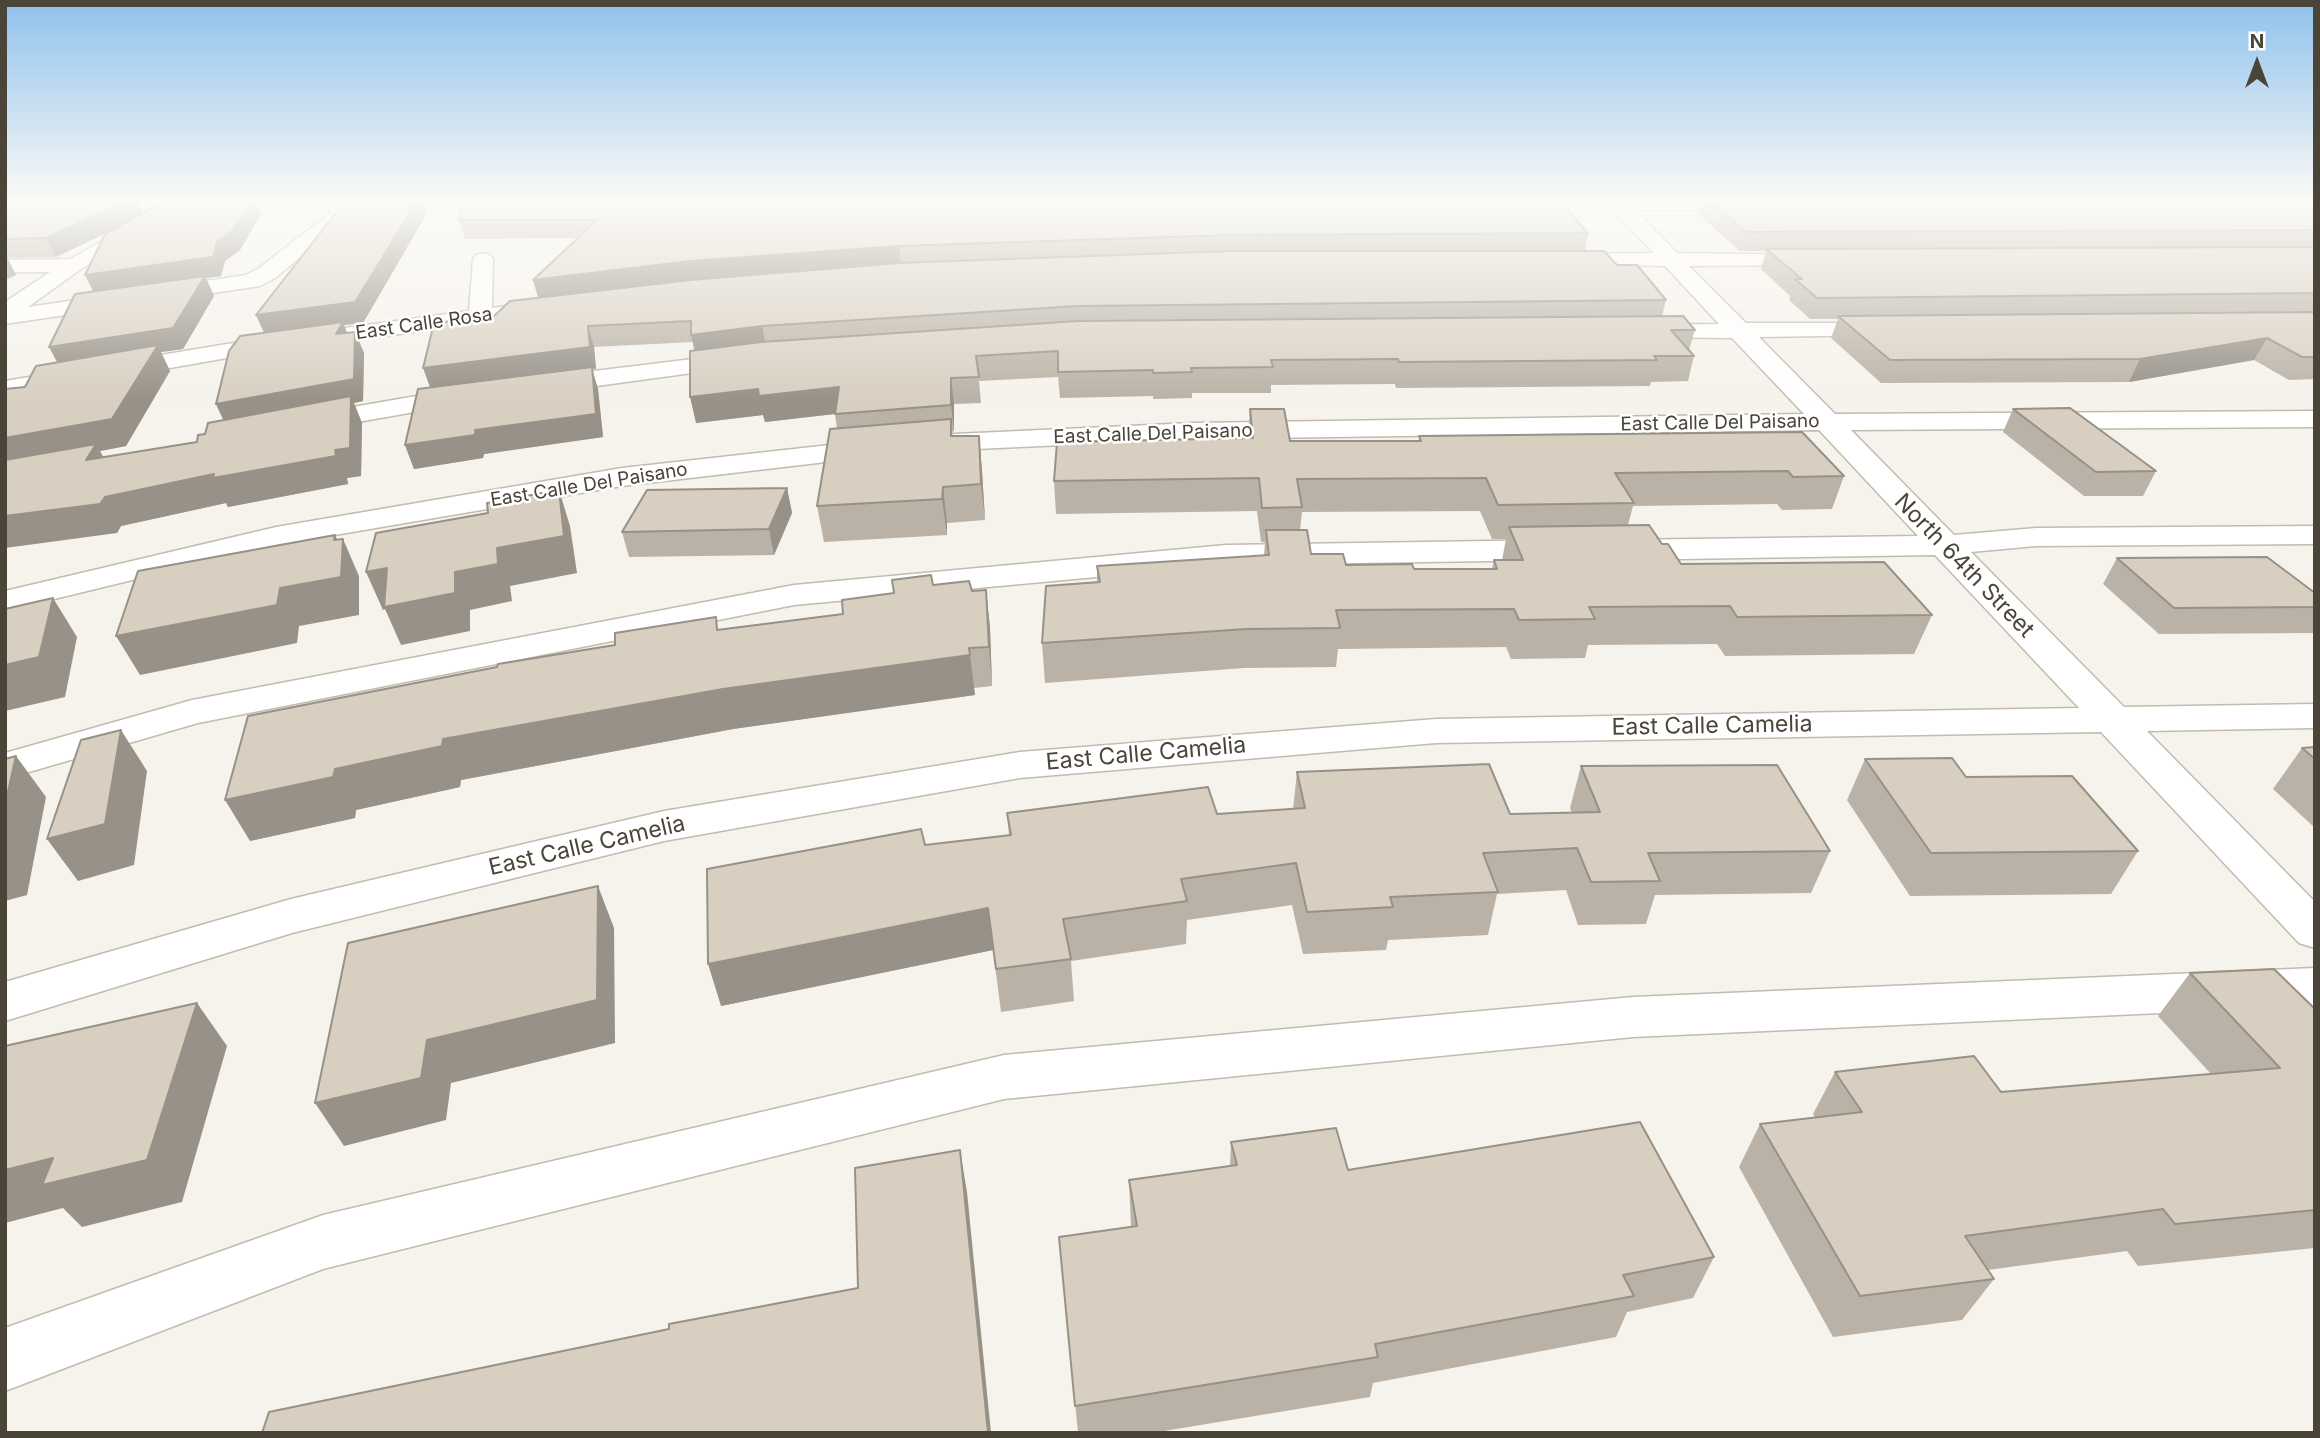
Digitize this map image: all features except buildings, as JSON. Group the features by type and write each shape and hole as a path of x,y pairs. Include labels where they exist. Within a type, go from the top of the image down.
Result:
{"street":[{"path":"5,314 71,267"},
{"path":"5,314 251,281 274,267"},
{"path":"480,316 483,267"},
{"name":"North 64th Street","path":"1678,267 2315,931"},
{"name":"East Calle Rosa","path":"5,390 227,351 574,304"},
{"path":"1621,332 1903,328"},
{"path":"519,389 766,357"},
{"path":"289,426 410,403 492,392"},
{"name":"East Calle Del Paisano","path":"5,601 276,536 622,477 911,444 1193,431 1826,422 2315,419"},
{"path":"5,766 192,712 794,595 1226,555 1945,545 2036,537 2315,535"},
{"name":"East Calle Camelia","path":"5,1002 290,916 664,826 1020,765 1436,730 2315,716"},
{"path":"5,1360 323,1242 1004,1077 1633,1017 2315,987"}]}
